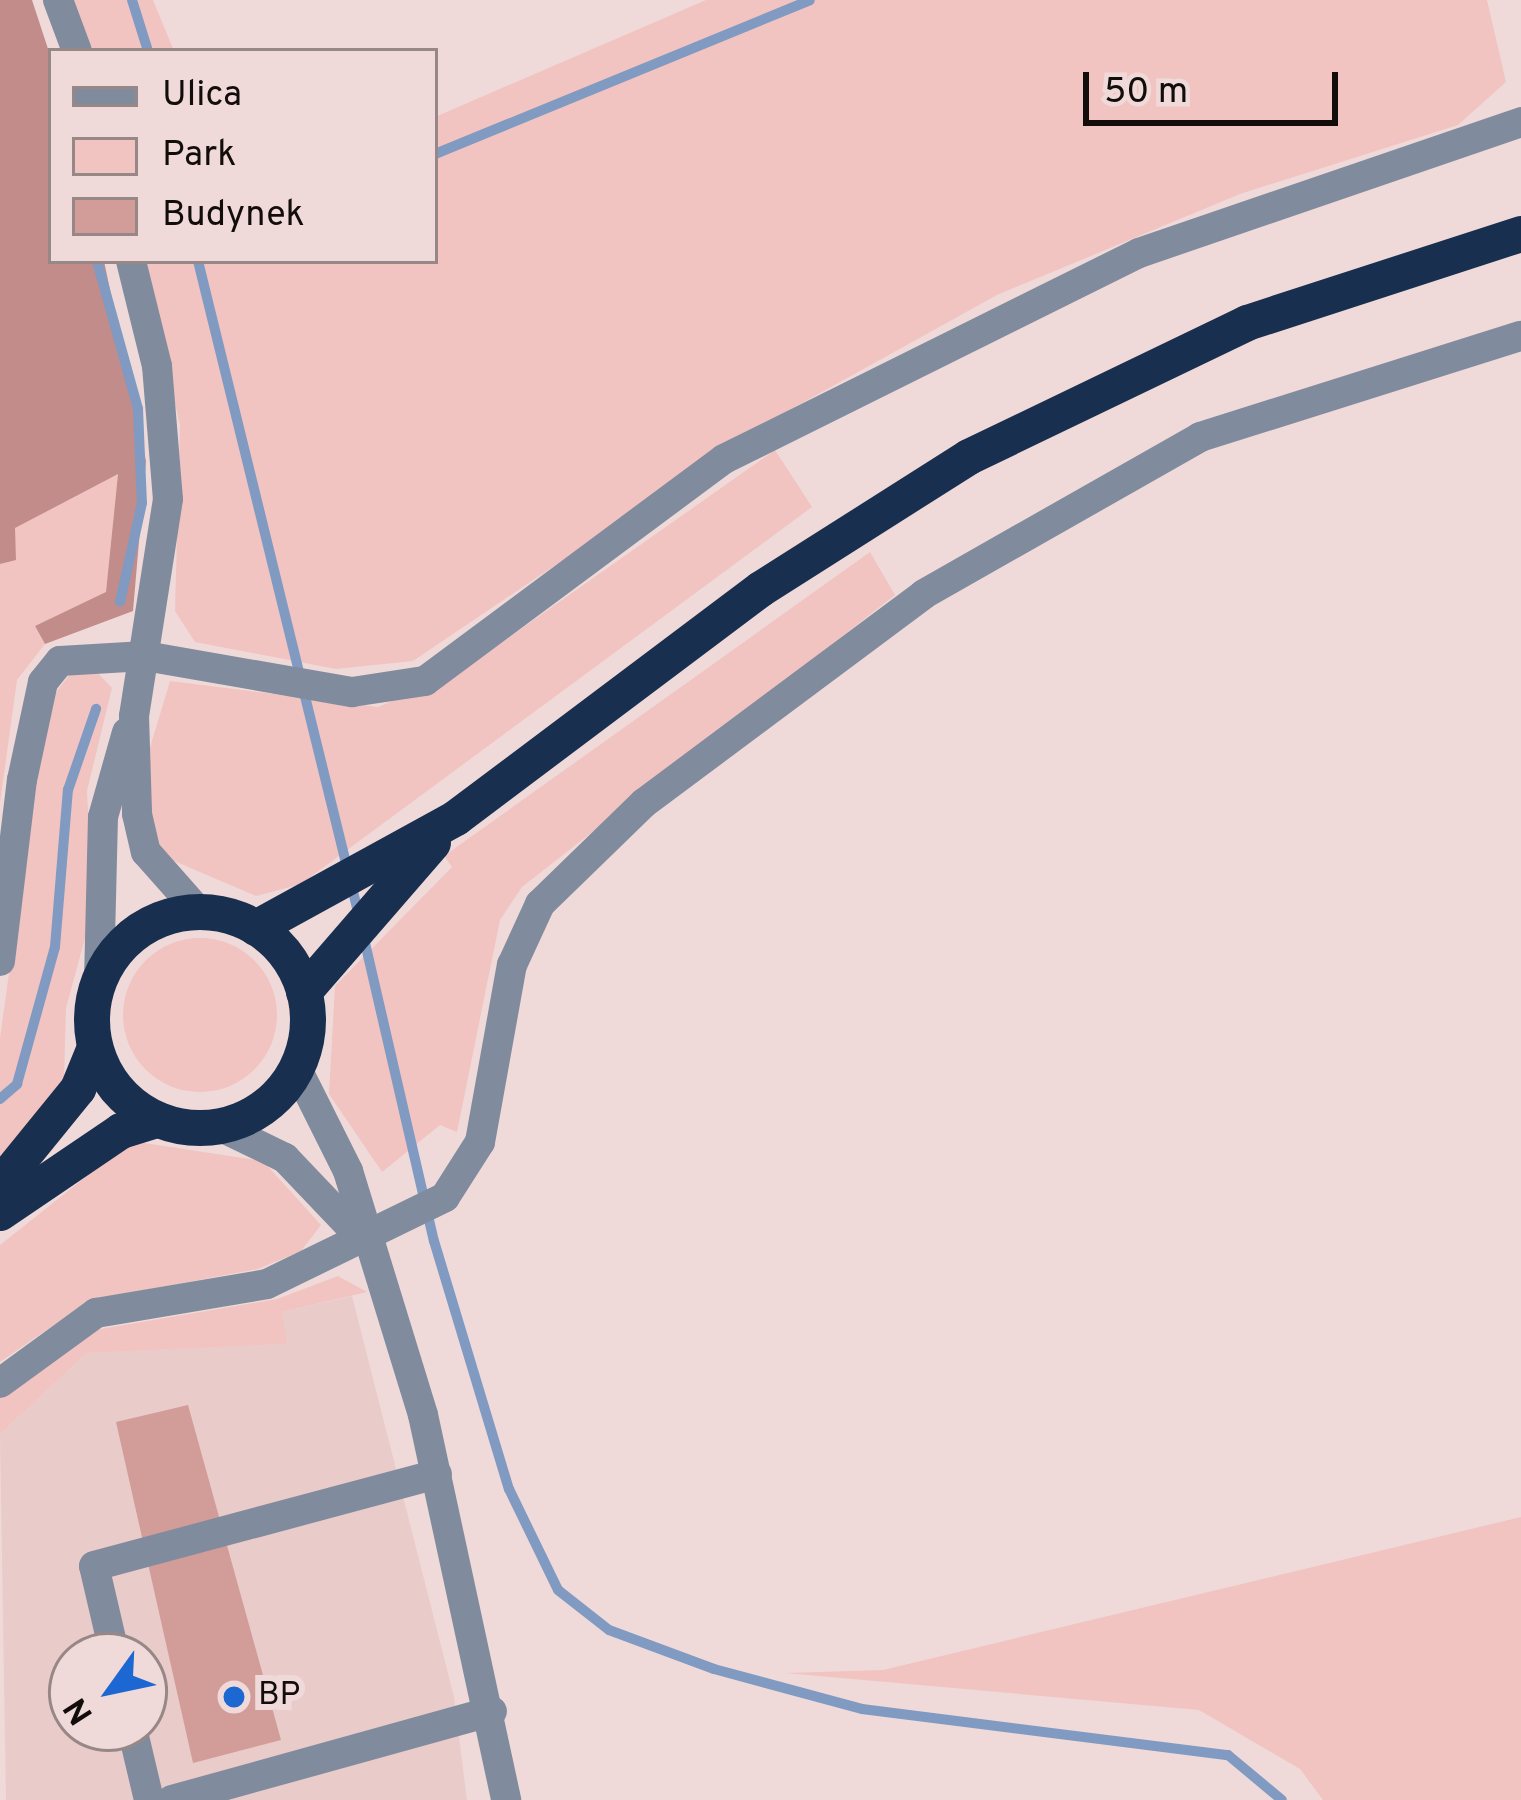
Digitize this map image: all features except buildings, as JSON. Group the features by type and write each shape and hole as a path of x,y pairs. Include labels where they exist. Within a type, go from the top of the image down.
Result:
{"highway":[{"path":"0,1213 121,1132 157,1120 221,1127 252,1116 297,1069 304,992 392,870 761,589 969,457 1247,323 1521,234"},
{"path":"256,928 298,905 392,870"},
{"path":"0,1185 78,1089 94,1050 99,980 140,930 199,912 256,928 304,992"},
{"path":"94,1050 124,1098 157,1120"}],"street":[{"path":"58,0 76,48"},
{"path":"0,961 43,682 60,661 145,656 352,692 438,674 724,459 1139,253 1521,122"},
{"path":"99,980 103,817 134,716 168,499 157,366 132,264"},
{"path":"0,1383 97,1312 267,1284 367,1243 445,1197 480,1142 512,965 540,904 644,803 925,594 1200,437 1521,336"},
{"path":"134,716 146,852 199,912"},
{"path":"297,1069 348,1171 437,1474 492,1711 506,1800"},
{"path":"221,1127 285,1158 367,1243"},
{"path":"109,1632 94,1566 437,1474"},
{"path":"172,1800 492,1711"},
{"path":"138,1752 149,1800"}],"shaded area":[{"path":"0,0 32,0 48,49 48,264 105,264 146,461 133,611 45,644 35,626 106,592 118,474 15,528 16,560 0,564"},
{"path":"352,1296 454,1697 467,1800 6,1800 0,1434 87,1353 286,1344 282,1312"}],"green space":[{"path":"69,0 153,0 173,48 85,48"},
{"path":"706,0 1487,0 1506,82 1458,125 1240,194 997,295 766,423 413,661 336,669 195,642 175,611 180,425 143,264 438,264 438,116"},
{"path":"775,450 812,507 301,884 256,896 160,855 143,771 170,681 378,707 457,674"},
{"path":"118,473 106,593 35,626 45,644 17,680 0,803 0,564 16,559 14,528"},
{"path":"870,552 895,595 522,887 500,920 457,1132 440,1125 382,1172 329,1094 335,986 452,867 444,856"},
{"path":"94,669 112,688 87,791 93,909 66,1008 64,1080 0,1157 0,1038 36,779 53,696 71,673"},
{"path":"200,938 230,944 255,960 271,985 277,1015 271,1045 255,1070 230,1086 200,1092 170,1086 145,1070 129,1045 123,1015 129,985 145,960 170,944"},
{"path":"131,1141 263,1161 321,1225 301,1251 258,1269 90,1300 0,1362 0,1245"},
{"path":"338,1276 367,1292 282,1312 287,1344 87,1353 0,1434 0,1398 89,1331 277,1299"},
{"path":"1521,1517 1521,1800 1323,1800 1300,1769 1199,1710 785,1673 883,1670"}],"waterway":[{"path":"132,0 147,48"},
{"path":"438,153 810,0"},
{"path":"98,264 138,409 142,503 120,602"},
{"path":"199,264 359,916"},
{"path":"0,1099 17,1084 55,947 68,790 96,709"},
{"path":"363,934 434,1241 509,1489 558,1590 609,1630 714,1669 862,1709 1228,1755 1282,1800"}],"place":[{"name":"BP","path":"234,1697"}]}
